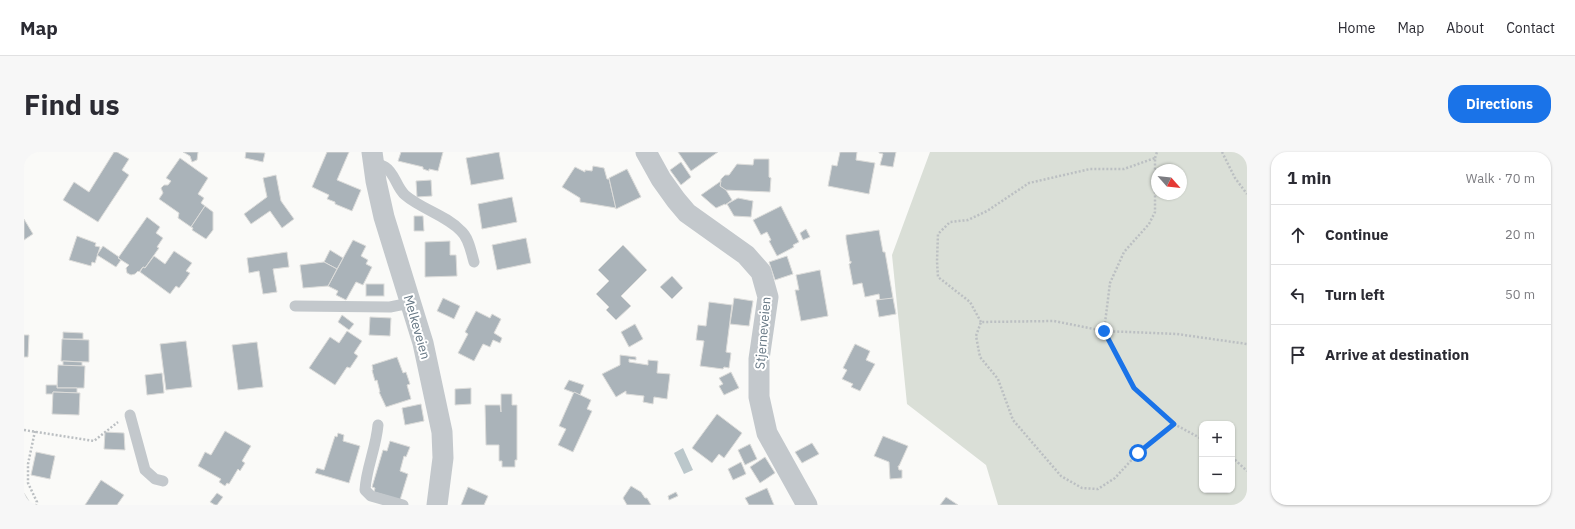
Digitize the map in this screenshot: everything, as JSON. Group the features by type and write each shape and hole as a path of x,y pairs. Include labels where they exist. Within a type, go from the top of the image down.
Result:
{"street":[{"name":"Stjerneveien","path":"646,152 661,179 676,200 687,212 746,255 761,272 768,297 760,359 759,397 767,433 807,505"},
{"name":"Melkeveien","path":"373,157 376,181 384,217 423,343 442,432 443,458 437,505"}],"lane":[{"path":"373,157 393,176 403,193 414,202 454,224 462,231 466,237 474,262"},
{"path":"295,306 390,307 410,303"},
{"path":"130,415 145,470 155,479 164,482"},
{"path":"378,425 376,440 365,481 365,490 371,496 403,505"}],"path":[{"path":"1158,152 1155,158 1155,212 1149,224 1124,252 1110,283 1104,331 1134,388 1174,424 1199,437"},
{"path":"1222,152 1235,178 1247,194"},
{"path":"1155,158 1124,169 1090,169 1029,183 987,212 968,220 950,222 938,234 938,277 970,302 981,322 976,336 980,357 998,379 1013,420 1061,476 1082,488 1098,488 1115,478 1138,453 1174,424"},
{"path":"981,322 1054,321 1104,331 1177,334 1247,344"},
{"path":"24,430 94,441 116,422 130,415"},
{"path":"35,431 28,464 28,483 37,502 36,505"},
{"path":"1235,460 1247,472"}],"shaded area":[{"path":"930,152 1247,152 1247,505 998,505 986,465 907,404 892,255"},
{"path":"683,448 693,470 684,474 674,453"}],"building":[{"path":"114,152 117,152 129,159 122,170 129,175 98,222 63,200 74,182 89,192"},
{"path":"183,152 198,152 197,160 192,162 190,156"},
{"path":"246,152 265,153 263,162 245,158"},
{"path":"327,152 349,152 337,180 361,190 352,211 335,204 335,202 327,199 329,195 312,187"},
{"path":"401,152 443,152 438,171 429,169 429,171 423,169 423,167 398,161"},
{"path":"499,152 504,179 471,185 466,158"},
{"path":"678,152 718,152 691,171"},
{"path":"840,152 857,152 856,160 875,163 869,194 828,186 832,165 837,166"},
{"path":"879,152 896,152 893,167 880,165 883,154"},
{"path":"180,158 208,178 198,194 204,198 201,203 205,206 191,227 178,218 179,213 159,199 163,193 161,188 164,185 168,185 171,181 166,178"},
{"path":"754,159 769,159 769,177 771,178 770,192 724,190 720,186 721,179 725,175 729,175 737,164 753,165"},
{"path":"681,162 691,177 681,185 670,170"},
{"path":"593,166 604,168 607,179 609,179 616,208 580,202 580,198 562,187 575,167 585,172 585,170 592,171"},
{"path":"627,169 641,197 616,209 609,178"},
{"path":"276,175 281,201 294,219 282,228 270,211 251,224 244,214 267,197 263,178"},
{"path":"431,180 432,196 417,197 416,181"},
{"path":"721,181 720,186 726,190 732,200 725,205 716,208 701,195"},
{"path":"512,197 517,222 482,229 478,204"},
{"path":"738,198 753,201 751,217 734,216 727,204"},
{"path":"205,206 213,212 213,230 206,239 192,230 193,228 191,227"},
{"path":"781,206 799,242 793,245 794,247 777,256 769,241 771,240 767,232 761,235 753,220"},
{"path":"414,216 423,216 424,231 414,231"},
{"path":"147,217 160,227 156,233 163,238 157,247 159,248 145,268 143,267 139,272 138,271 131,275 127,273 126,268 129,265 118,258"},
{"path":"24,219 33,234 24,240"},
{"path":"806,229 810,237 803,240 800,233"},
{"path":"879,230 883,252 885,252 893,298 880,301 879,294 865,297 862,283 853,285 849,264 851,261 850,262 846,239 846,235"},
{"path":"77,236 96,243 95,246 100,247 95,263 92,262 91,266 69,260"},
{"path":"526,238 531,263 497,270 492,245"},
{"path":"353,240 366,246 361,256 368,260 366,264 372,267 363,285 356,282 346,300 336,295 338,291 328,286"},
{"path":"450,241 450,255 456,255 457,276 425,277 425,242"},
{"path":"623,245 647,270 621,296 631,306 616,320 606,310 609,307 596,294 609,281 598,270"},
{"path":"103,246 121,260 116,267 97,255"},
{"path":"330,250 343,258 337,269 324,262"},
{"path":"174,251 192,263 186,271 190,273 186,279 179,288 176,286 170,294 140,272 154,256 165,264"},
{"path":"287,252 289,267 273,269 277,292 263,294 259,271 249,273 247,258"},
{"path":"787,256 793,274 775,280 769,262"},
{"path":"324,262 337,269 328,286 303,288 300,265"},
{"path":"820,270 828,316 801,321 795,290 799,290 796,275"},
{"path":"672,276 683,288 672,299 660,287"},
{"path":"366,284 384,284 384,296 366,296"},
{"path":"443,298 460,306 454,319 437,311"},
{"path":"734,298 753,301 749,326 730,324"},
{"path":"893,298 896,314 879,317 876,300"},
{"path":"709,302 732,305 726,352 731,353 729,368 724,367 723,369 700,366 704,341 696,340 698,325 706,326"},
{"path":"476,311 490,318 492,314 501,319 494,333 502,338 500,343 493,340 490,347 483,344 474,361 458,353 468,334 465,332"},
{"path":"342,315 354,324 349,330 338,322"},
{"path":"370,317 391,318 390,336 369,335"},
{"path":"635,324 643,339 629,347 621,332"},
{"path":"347,331 362,341 354,353 358,356 350,368 347,367 335,385 309,368 330,337 339,343"},
{"path":"63,332 83,333 83,339 63,339"},
{"path":"24,335 29,335 28,357 24,357"},
{"path":"62,339 89,340 89,362 61,361"},
{"path":"186,341 192,387 166,390 160,344"},
{"path":"257,342 263,387 238,390 232,345"},
{"path":"855,344 870,351 866,360 875,364 860,391 851,387 853,384 842,379 847,370 843,368"},
{"path":"620,355 636,357 636,360 629,359 629,362 648,365 648,360 658,361 657,373 670,374 667,399 654,397 653,404 643,402 644,396 626,394 626,391 616,397 602,374 620,365"},
{"path":"397,357 403,373 406,372 410,384 407,385 411,399 386,407 379,392 377,380 375,381 372,365"},
{"path":"63,361 82,362 82,366 63,366"},
{"path":"58,365 85,366 84,388 57,388"},
{"path":"731,372 739,388 724,395 719,386 723,384 719,378"},
{"path":"162,373 164,393 147,395 145,375"},
{"path":"569,380 584,385 580,395 564,389"},
{"path":"46,385 57,385 57,388 77,388 77,393 53,392 53,394 46,394"},
{"path":"471,388 471,404 455,405 455,389"},
{"path":"53,392 80,393 79,415 52,414"},
{"path":"574,392 591,400 587,409 592,411 573,452 558,445 566,429 559,426"},
{"path":"501,394 512,394 512,405 517,405 517,460 515,460 515,467 502,467 502,461 499,461 499,445 486,445 485,405 500,405 501,412"},
{"path":"421,404 424,421 405,425 402,408"},
{"path":"717,414 742,433 724,458 719,454 712,463 692,448"},
{"path":"225,431 251,446 242,461 245,463 240,471 238,469 229,484 227,483 225,486 219,482 221,479 198,466 205,452 211,455"},
{"path":"105,432 124,433 125,450 104,449"},
{"path":"338,433 344,435 343,441 360,446 349,483 315,473 317,468 324,470 335,436 337,437"},
{"path":"883,436 908,446 898,466 899,470 902,470 902,478 890,479 889,462 874,456"},
{"path":"390,441 410,447 406,457 404,456 400,471 408,474 400,500 374,492 375,488 372,487 383,450 387,451"},
{"path":"812,443 819,454 802,463 795,452"},
{"path":"750,444 757,459 745,465 738,450"},
{"path":"36,452 55,456 50,479 31,475"},
{"path":"765,457 775,473 760,483 750,467"},
{"path":"741,462 746,474 733,480 728,469"},
{"path":"101,480 124,495 117,505 85,505"},
{"path":"631,486 641,492 651,505 627,505 623,498"},
{"path":"468,487 488,496 484,505 461,505"},
{"path":"767,488 774,505 749,505 745,498"},
{"path":"676,492 678,496 669,500 668,496"},
{"path":"24,493 29,501 24,505"},
{"path":"217,493 223,497 217,505 215,505 210,502"},
{"path":"946,497 958,505 940,505"}],"route":[{"path":"1104,331 1134,388 1174,424 1138,453"}]}
